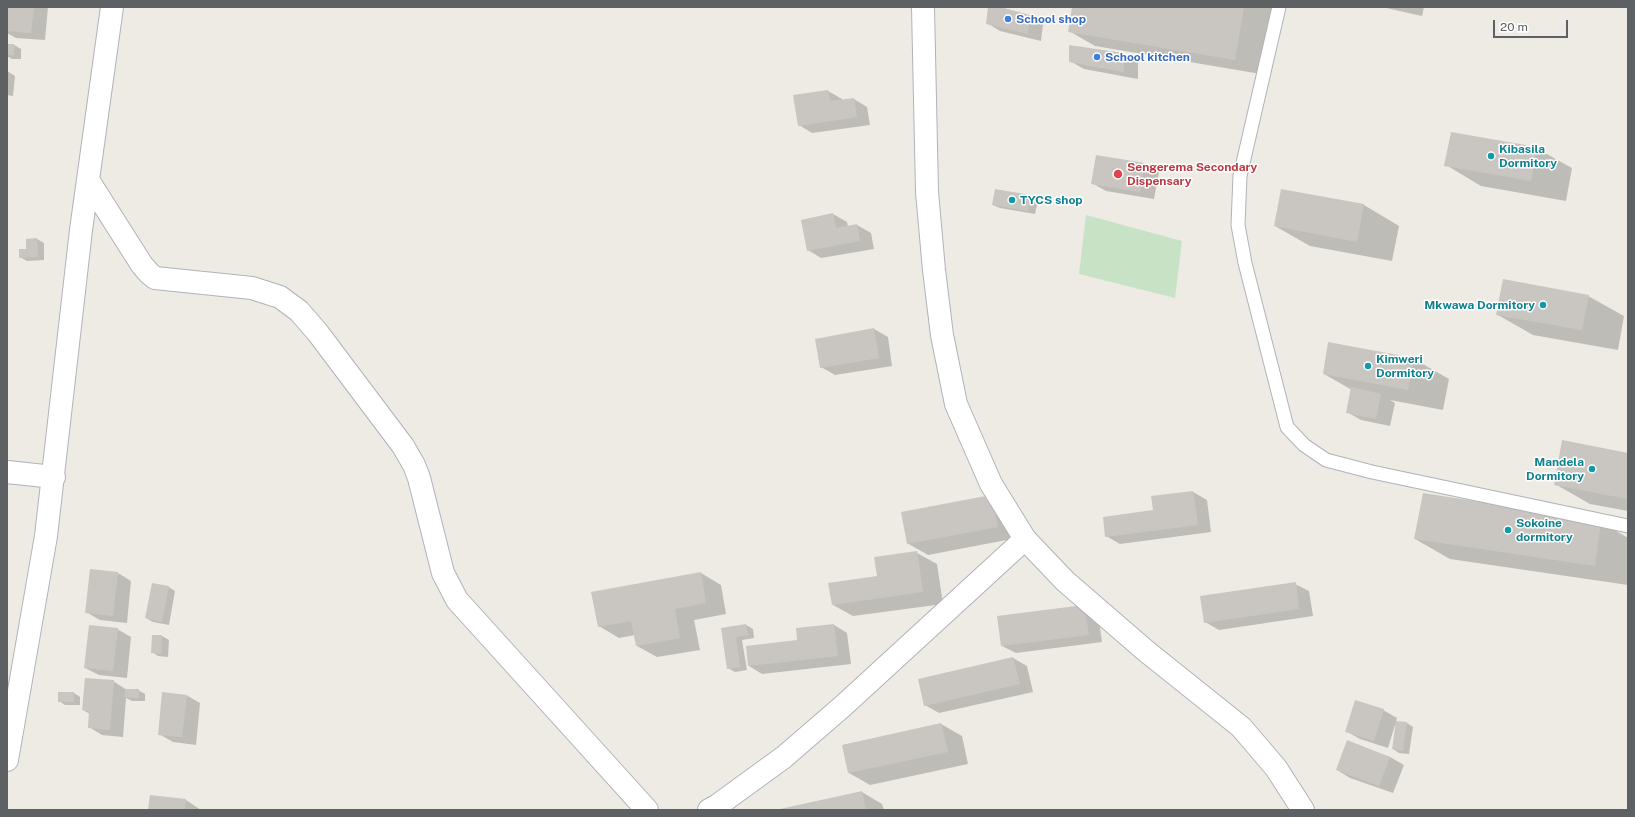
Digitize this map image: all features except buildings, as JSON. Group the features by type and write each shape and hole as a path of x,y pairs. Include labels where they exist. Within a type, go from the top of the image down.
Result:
{"street":[{"path":"7,760 45,544 54,478 81,230 112,7"},
{"path":"923,7 927,192 934,270 945,350 956,404 991,484 1025,539 1065,581 1146,651 1241,727 1276,768 1303,810"},
{"path":"88,180 142,265 155,278 252,288 280,297 299,311 318,333 403,446 414,465 419,478 443,573 457,600 647,810"},
{"path":"7,472 54,478"},
{"path":"709,810 784,757 843,706 1025,539"}],"lane":[{"path":"1279,7 1240,176 1238,225 1244,262 1287,427 1304,445 1326,460 1372,472 1628,526"}],"green space":[{"path":"1086,215 1182,241 1175,298 1079,274"}],"place":[{"name":"School shop","path":"1008,19"},
{"name":"School kitchen","path":"1097,57"},
{"name":"Kibasila Dormitory","path":"1491,156"},
{"name":"Sengerema Secondary Dispensary","path":"1118,174"},
{"name":"TYCS shop","path":"1012,200"},
{"name":"Mkwawa Dormitory","path":"1543,305"},
{"name":"Kimweri Dormitory","path":"1368,366"},
{"name":"Mandela Dormitory","path":"1592,469"},
{"name":"Sokoine dormitory","path":"1508,530"}]}
